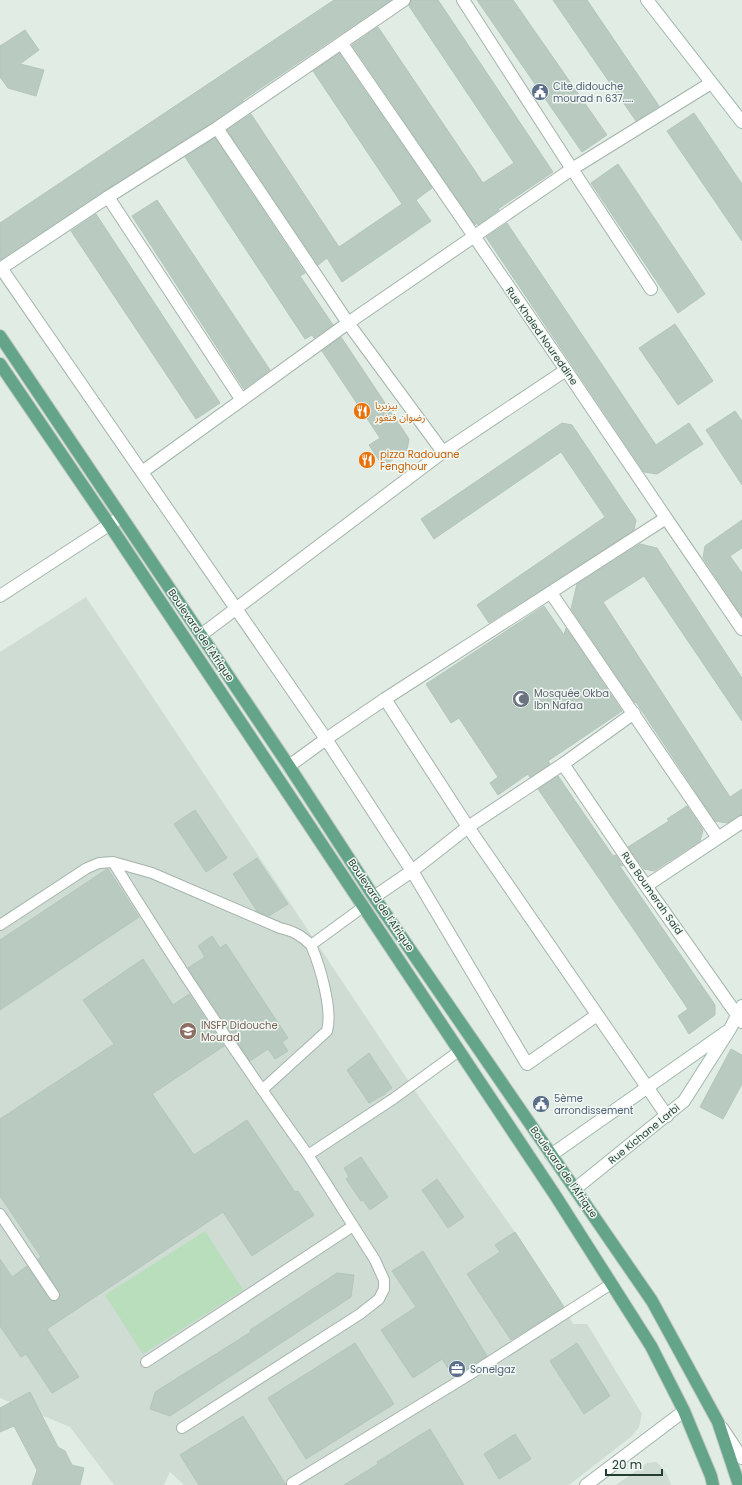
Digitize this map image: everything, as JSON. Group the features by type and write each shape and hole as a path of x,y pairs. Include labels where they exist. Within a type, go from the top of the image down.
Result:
{"main road":[{"name":"Boulevard de l'Afrique","path":"0,336 289,766 374,897 652,1301 718,1422 739,1485"},
{"name":"Boulevard de l'Afrique","path":"0,364 109,524 555,1195 651,1346 684,1411 711,1476 713,1485"}],"street":[{"path":"404,0 342,44 217,128 108,197 1,268 326,739 412,871 527,1064 596,1015"},
{"path":"463,0 651,289"},
{"path":"647,0 742,122"},
{"name":"Rue Khaled Noureddine","path":"342,44 742,629"},
{"path":"142,472 348,323 572,169 711,83"},
{"path":"217,128 348,323 443,452"},
{"path":"108,197 241,400"},
{"path":"201,635 443,452 566,370"},
{"path":"0,596 121,517"},
{"path":"289,766 385,699 551,594 666,518"},
{"path":"551,594 718,838"},
{"path":"385,699 468,827 667,1116"},
{"path":"374,897 412,871 468,827 563,764 634,714"},
{"name":"Rue Boumerah Saïd","path":"563,764 646,886 740,1015"},
{"path":"646,886 742,822"},
{"name":"Rue Kichane Larbi","path":"575,1189 684,1102 740,1015"},
{"name":"Rue Kichane Larbi","path":"551,1155 730,1029"},
{"path":"586,1485 684,1411"},
{"path":"718,1422 742,1458"}],"lane":[{"path":"0,925 87,868 99,863 113,862 152,873 280,928 294,931 304,937 311,945 317,960 326,994 329,1024 327,1031 262,1090"},
{"path":"113,862 160,937 262,1090 308,1155 375,1260 384,1280 384,1289 379,1300 360,1314 182,1428"},
{"path":"311,945 363,907"},
{"path":"308,1155 393,1099 459,1051"},
{"path":"0,1214 54,1295"},
{"path":"146,1362 353,1226"},
{"path":"292,1483 469,1375 611,1284"}],"shaded area":[{"name":"INSFP Didouche Mourad","path":"86,597 422,1101 515,1232 564,1307 573,1324 587,1324 642,1414 639,1427 632,1436 569,1485 184,1485 170,1472 164,1485 114,1485 70,1427 0,1398 0,652"},
{"path":"657,1462 667,1474 671,1485 616,1485 647,1463"}],"green space":[{"path":"205,1231 243,1290 143,1354 105,1295"}],"building":[{"path":"334,0 391,0 213,122 104,191 0,260 0,223"},
{"path":"411,0 438,0 553,172 498,209 499,210 478,225 477,223 475,225 352,45 378,27 483,183 514,163 409,6"},
{"path":"477,0 513,0 607,135 582,152"},
{"path":"553,0 587,0 659,106 636,121"},
{"path":"25,30 39,50 20,64 44,70 36,96 8,88 0,77 0,46"},
{"path":"339,53 432,188 416,200 431,221 342,282 327,258 318,265 227,130 251,114 339,247 402,204 313,71"},
{"path":"694,113 742,184 742,241 667,131"},
{"path":"215,138 305,273 300,276 333,325 314,338 312,335 305,339 185,157"},
{"path":"618,164 705,294 678,313 591,183"},
{"path":"157,200 270,370 244,389 132,216"},
{"path":"96,214 220,403 196,419 71,231"},
{"path":"507,223 656,445 689,423 703,444 657,474 644,472 486,237"},
{"path":"675,324 713,381 678,405 639,348"},
{"path":"341,337 409,439 407,450 383,466 369,445 380,438 322,351"},
{"path":"735,411 742,421 742,485 706,430"},
{"path":"562,423 572,425 636,520 634,530 489,623 477,605 605,517 561,452 434,539 421,519"},
{"path":"742,520 742,548 730,556 742,573 742,616 703,558 705,546"},
{"path":"640,544 657,548 742,678 742,721 644,576 603,602 730,797 742,789 742,815 727,823 715,821 636,702 635,703 571,609 577,584"},
{"name":"Mosquée Okba Ibn Nafaa","path":"544,606 564,635 566,628 622,711 548,761 550,764 530,777 528,774 498,795 490,783 498,777 459,718 451,723 426,684"},
{"path":"558,776 613,856 616,855 623,866 619,865 715,1005 715,1015 689,1034 678,1016 688,1009 538,789"},
{"path":"687,806 703,830 700,841 654,871 644,869 628,847 669,821 667,819"},
{"path":"195,810 227,858 206,872 174,824"},
{"path":"257,858 288,904 269,916 257,911 233,874"},
{"path":"107,869 139,917 0,1010 0,940"},
{"path":"212,936 220,948 226,944 288,1038 282,1042 288,1051 275,1059 268,1049 250,1061 188,968 205,957 198,946"},
{"path":"143,959 173,1005 189,994 224,1046 152,1094 194,1155 247,1120 295,1192 298,1191 314,1215 252,1256 223,1212 47,1329 79,1377 52,1393 26,1354 21,1357 0,1326 0,1259 12,1277 27,1266 51,1301 57,1301 60,1295 38,1259 41,1257 0,1196 0,1119 114,1044 83,1000"},
{"path":"731,1049 742,1055 742,1084 723,1119 700,1107"},
{"path":"369,1053 392,1088 385,1094 369,1103 347,1070"},
{"path":"361,1157 388,1197 370,1210 363,1200 361,1201 346,1179 349,1177 344,1168"},
{"path":"437,1179 464,1217 448,1228 422,1190"},
{"path":"515,1232 564,1307 511,1340 467,1274 500,1252 495,1245"},
{"path":"423,1251 487,1356 454,1377 442,1359 413,1378 381,1330 416,1307 392,1271"},
{"path":"337,1273 354,1275 351,1297 170,1416 150,1409 155,1392 251,1332 250,1330"},
{"path":"355,1343 394,1404 306,1459 268,1398"},
{"path":"577,1343 610,1396 584,1414 550,1361"},
{"path":"30,1392 58,1447 65,1451 72,1465 84,1468 80,1485 32,1485 37,1470 14,1426 0,1432 0,1408"},
{"path":"243,1416 286,1485 199,1485 180,1455"},
{"path":"430,1429 464,1485 344,1485 378,1464 377,1462"},
{"path":"515,1434 531,1459 499,1479 484,1454"}],"place":[{"name":"Cite didouche mourad n 637.....","path":"540,92"},
{"name":"بيزيريا رضوان فنغور","path":"362,411"},
{"name":"pizza Radouane Fenghour","path":"367,460"},
{"name":"Mosquée Okba Ibn Nafaa","path":"521,699"},
{"name":"INSFP Didouche Mourad","path":"188,1031"},
{"name":"5ème arrondissement","path":"541,1104"},
{"name":"Sonelgaz","path":"457,1369"}]}
